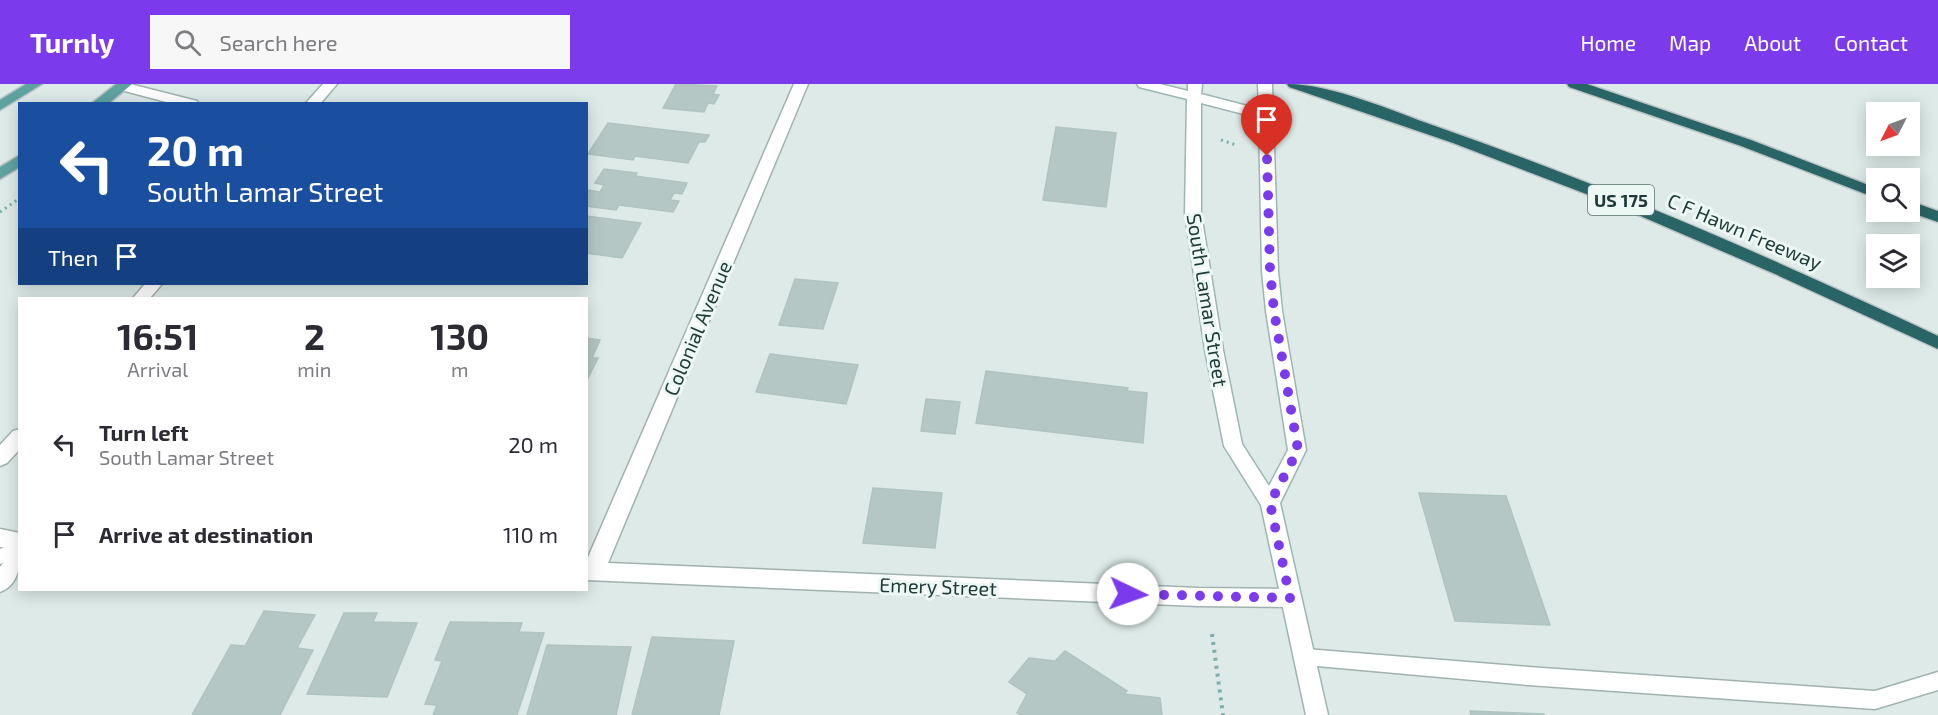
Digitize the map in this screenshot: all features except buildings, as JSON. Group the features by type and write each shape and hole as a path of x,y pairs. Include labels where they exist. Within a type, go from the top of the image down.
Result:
{"highway":[{"name":"C F Hawn Freeway","path":"1294,84 1386,112 1617,199 1723,242 1938,343"},
{"path":"1574,84 1746,143 1866,189"},
{"path":"1920,210 1938,217"}],"main road":[{"path":"0,106 35,84"},
{"path":"314,102 330,84"},
{"name":"Colonial Avenue","path":"590,571 801,84"},
{"path":"1144,84 1195,90 1265,115"},
{"path":"1265,84 1270,270 1274,311 1298,450 1270,503"},
{"path":"101,102 124,85 185,102"},
{"name":"South Lamar Street","path":"1195,90 1192,130 1193,213 1214,350 1233,446 1270,503 1290,598 1306,657 1317,715"},
{"path":"0,174 18,161"},
{"path":"142,297 153,285"},
{"path":"0,458 18,438"},
{"path":"0,538 18,542"},
{"path":"0,583 18,558"},
{"name":"Emery Street","path":"590,571 1198,597 1290,598"}],"lane":[{"path":"0,557 18,549"},
{"path":"1306,657 1528,676 1875,700 1938,681"}],"path":[{"path":"1217,139 1236,145"},
{"path":"0,212 18,199"},
{"path":"1212,634 1223,715"}],"route":[{"path":"1128,594 1290,598 1270,503 1298,450 1274,311 1270,270 1267,156"}]}
